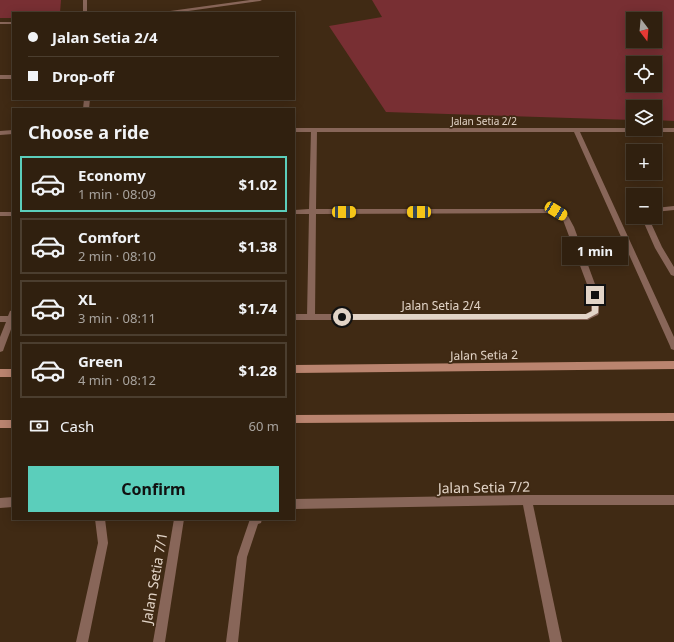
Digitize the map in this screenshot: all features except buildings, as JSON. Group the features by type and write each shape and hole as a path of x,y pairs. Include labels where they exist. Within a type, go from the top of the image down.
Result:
{"street":[{"path":"85,0 85,12"},
{"path":"170,12 260,0"},
{"path":"0,24 12,23"},
{"path":"0,77 12,77"},
{"name":"Jalan Setia 2/2","path":"295,130 674,130"},
{"path":"311,317 314,130"},
{"path":"576,130 674,346"},
{"path":"0,133 12,132"},
{"path":"662,209 674,208"},
{"name":"Jalan Setia 2/4","path":"295,317 587,317 595,313 595,295 570,227 566,218 556,211 313,212"},
{"path":"295,212 313,212"},
{"path":"0,214 12,214"},
{"path":"647,224 659,248 674,273"},
{"path":"0,319 12,317"},
{"path":"0,348 12,317"},
{"name":"Jalan Setia 2","path":"295,369 674,365"},
{"path":"0,373 12,373"},
{"path":"295,419 674,417"},
{"path":"0,424 12,424"},
{"path":"527,500 556,642"},
{"name":"Jalan Setia 7/2","path":"295,504 527,500 674,500"},
{"path":"0,502 12,502"},
{"path":"82,642 103,543 100,520"},
{"name":"Jalan Setia 7/1","path":"159,642 180,520"},
{"path":"232,642 242,558 255,520"}],"shaded area":[{"path":"0,0 61,0 60,12 12,12 12,18 0,18"},
{"path":"372,0 674,0 674,121 662,120 662,100 626,100 626,120 386,112 329,26 382,17"}],"route":[{"path":"342,317 587,317 595,313 595,295"}]}
